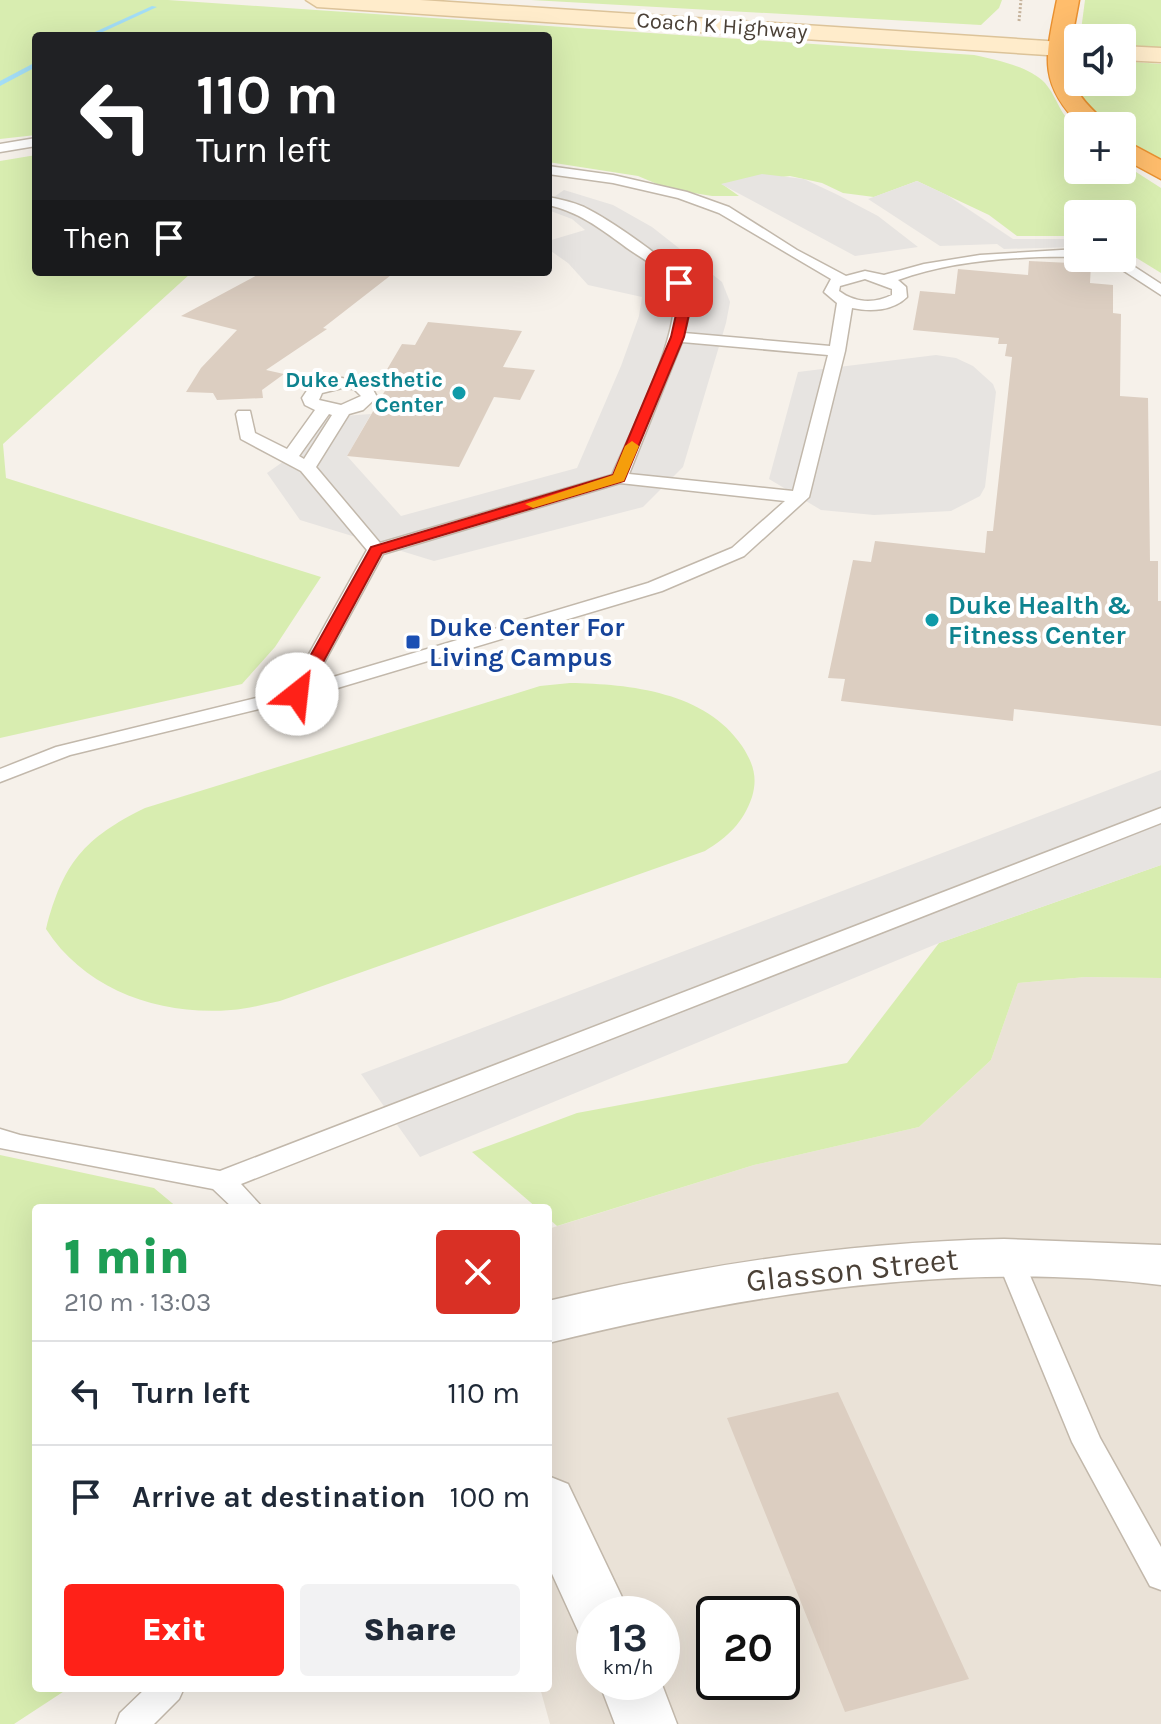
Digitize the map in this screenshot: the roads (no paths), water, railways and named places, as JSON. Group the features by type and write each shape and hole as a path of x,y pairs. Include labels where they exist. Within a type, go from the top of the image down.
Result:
{"highway":[{"path":"1068,0 1068,24"},
{"path":"1064,54 1057,63 1064,85"},
{"path":"1072,96 1084,112"},
{"path":"1136,156 1161,171"}],"main road":[{"name":"Coach K Highway","path":"317,0 1064,49"},
{"path":"1136,54 1161,55"}],"street":[{"name":"Glasson Street","path":"552,1321 638,1299 720,1284 924,1260 1009,1257 1161,1265"},
{"path":"552,1510 592,1596"},
{"path":"637,1700 646,1724"}],"lane":[{"path":"0,148 32,143"},
{"path":"552,171 613,179 682,195 724,210 792,253 841,279"},
{"path":"552,201 565,203 602,222 679,283 684,310 677,337 619,478"},
{"path":"886,279 900,273 939,267 1064,252"},
{"path":"1132,272 1161,291"},
{"path":"865,275 886,279 902,292 894,301 867,306 845,302 831,292 834,283 841,279 865,275"},
{"path":"0,776 63,751 297,694 655,587 738,552 800,497 837,351 845,302"},
{"path":"677,337 837,351"},
{"path":"351,384 369,393 360,406 343,410 324,409 310,398 323,386 351,384"},
{"path":"290,457 324,409"},
{"path":"307,467 343,410"},
{"path":"244,414 247,435 307,467 376,550"},
{"path":"297,694 376,550 619,478 800,497"},
{"path":"0,1138 18,1144 221,1181 1161,815"},
{"path":"221,1181 246,1204"},
{"path":"1009,1257 1087,1442 1161,1576"},
{"path":"132,1724 164,1692"}],"waterway":[{"path":"98,32 154,7"},
{"path":"0,84 32,66"}],"place":[{"name":"Duke Aesthetic Center","path":"459,393"},
{"name":"Duke Health & Fitness Center","path":"932,620"},
{"name":"Duke Center For Living Campus","path":"413,642"}]}
